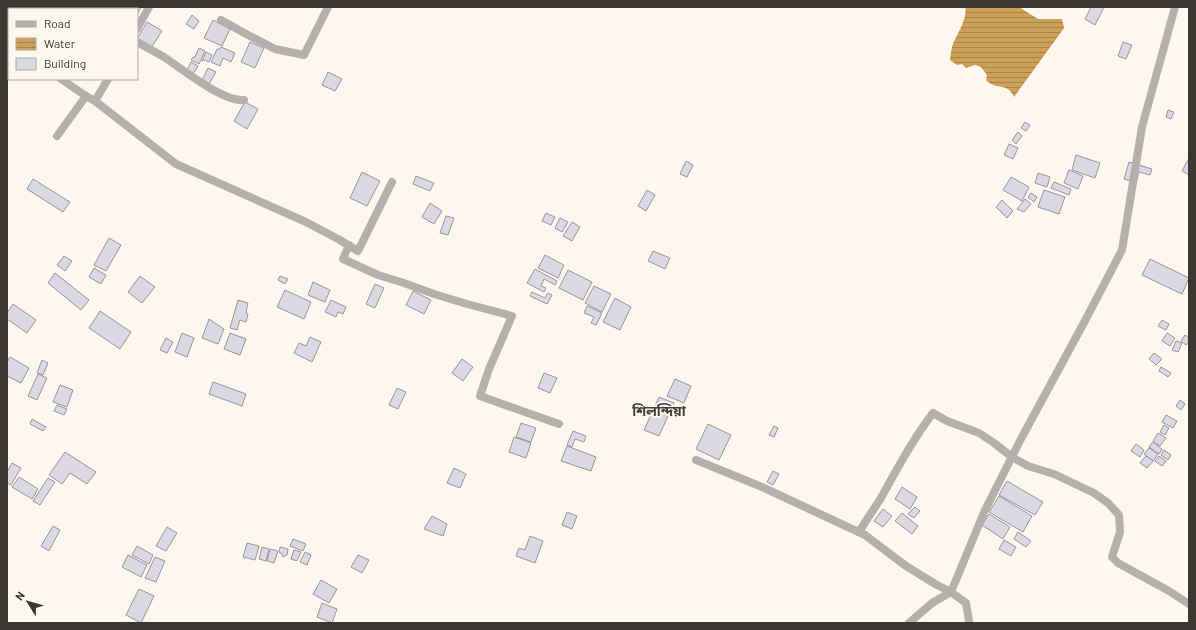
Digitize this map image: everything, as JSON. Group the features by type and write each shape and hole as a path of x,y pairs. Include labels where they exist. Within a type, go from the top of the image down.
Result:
{"street":[{"path":"138,27 149,7"},
{"path":"221,20 275,49 304,55 328,7"},
{"path":"909,623 932,603 952,592 959,571 985,510 1122,250 1142,127 1175,7"},
{"path":"138,43 162,56 220,94 244,100"},
{"path":"62,80 95,101 176,164 306,222 358,251 392,182"},
{"path":"95,101 107,80"},
{"path":"57,136 86,96"},
{"path":"349,245 343,259 378,275 434,294 512,316 480,396 559,424"},
{"path":"859,532 919,431 933,413 947,421 979,433 1012,457 1028,466 1054,474 1094,492 1108,503 1119,515 1120,532 1112,557 1118,563 1169,591 1189,604"},
{"path":"696,460 762,487 865,535 906,566 937,585 952,592 966,603 969,623"}],"water":[{"path":"965,7 1019,7 1038,19 1062,19 1064,28 1014,97 1007,88 991,84 987,81 987,75 981,67 975,65 966,68 962,64 957,65 950,60 953,44 964,21 966,11"}],"building":[{"path":"141,7 138,13 138,8 119,8"},
{"path":"1091,7 1104,7 1095,25 1085,19"},
{"path":"192,15 199,21 194,29 186,24"},
{"path":"213,20 230,29 222,46 204,38"},
{"path":"147,22 162,31 151,48 138,40"},
{"path":"250,42 264,48 255,68 241,62"},
{"path":"1123,42 1132,45 1126,59 1118,56"},
{"path":"221,47 235,53 231,62 223,58 220,66 211,62 217,49 220,49"},
{"path":"199,48 205,51 199,64 191,60 195,57"},
{"path":"206,52 212,55 209,62 205,60 202,61"},
{"path":"191,62 198,66 193,74 187,70"},
{"path":"208,68 216,72 209,84 202,80"},
{"path":"328,72 342,79 335,91 322,85"},
{"path":"245,102 258,109 247,129 234,121"},
{"path":"1168,110 1174,112 1171,119 1166,117"},
{"path":"1025,122 1030,125 1026,131 1021,128"},
{"path":"1018,132 1022,136 1016,144 1012,140"},
{"path":"1009,144 1018,148 1013,159 1004,155"},
{"path":"1076,155 1100,163 1095,178 1072,170"},
{"path":"1189,158 1189,175 1182,171"},
{"path":"686,161 693,165 687,177 680,174"},
{"path":"1129,162 1152,169 1150,175 1139,172 1136,183 1124,179"},
{"path":"1069,170 1083,176 1078,189 1064,183"},
{"path":"362,172 380,181 367,206 350,198"},
{"path":"1038,173 1050,177 1047,187 1035,183"},
{"path":"416,176 434,183 430,191 413,184"},
{"path":"1011,177 1029,187 1022,201 1003,190"},
{"path":"33,179 70,202 63,212 27,189"},
{"path":"1054,182 1071,189 1069,195 1051,188"},
{"path":"647,190 655,195 646,211 638,206"},
{"path":"1044,190 1065,197 1059,214 1038,207"},
{"path":"1031,193 1037,197 1034,202 1028,197"},
{"path":"1025,199 1031,204 1024,212 1017,209"},
{"path":"1002,200 1013,211 1007,218 996,207"},
{"path":"430,203 442,211 434,224 422,217"},
{"path":"546,213 555,217 551,225 542,221"},
{"path":"446,216 454,218 448,235 440,233"},
{"path":"560,218 568,222 562,232 555,228"},
{"path":"572,222 580,227 572,241 563,236"},
{"path":"109,238 121,245 106,271 94,265"},
{"path":"653,251 670,258 665,269 648,261"},
{"path":"545,255 564,265 558,278 538,268"},
{"path":"64,256 72,261 65,271 57,265"},
{"path":"1150,259 1189,278 1182,294 1142,275"},
{"path":"94,268 106,275 101,284 89,277"},
{"path":"535,269 557,281 555,285 544,279 541,286 546,288 544,292 527,283"},
{"path":"568,270 592,282 583,300 559,288"},
{"path":"55,273 89,300 81,310 48,283"},
{"path":"140,276 155,287 142,303 128,292"},
{"path":"280,276 288,279 285,284 278,280"},
{"path":"313,282 330,290 325,302 308,295"},
{"path":"375,284 384,288 375,308 366,304"},
{"path":"594,286 611,294 602,312 585,303"},
{"path":"285,290 311,302 304,319 277,307"},
{"path":"413,291 431,300 424,314 406,305"},
{"path":"532,292 545,298 548,293 552,295 547,304 530,296"},
{"path":"615,298 631,307 620,330 603,322"},
{"path":"238,300 248,303 246,313 248,314 246,322 240,320 237,330 230,328"},
{"path":"331,300 346,307 343,314 338,312 336,317 325,312"},
{"path":"13,304 36,320 27,333 7,319 7,313"},
{"path":"587,306 602,313 596,325 591,323 594,317 584,313"},
{"path":"100,311 131,332 120,349 89,328"},
{"path":"209,319 224,329 218,344 202,338"},
{"path":"1162,320 1169,324 1166,330 1158,326"},
{"path":"182,333 194,338 187,357 175,352"},
{"path":"230,333 246,339 240,355 224,349"},
{"path":"1167,333 1175,338 1170,346 1162,341"},
{"path":"1185,335 1189,338 1186,345 1181,341"},
{"path":"310,337 321,342 312,362 294,353 299,343 306,346"},
{"path":"166,338 173,342 167,353 160,350"},
{"path":"1176,341 1182,343 1178,352 1172,350"},
{"path":"1154,353 1162,359 1156,365 1149,359"},
{"path":"10,357 29,368 21,383 7,376 7,362"},
{"path":"462,359 473,367 463,381 452,373"},
{"path":"42,360 48,363 43,375 37,373"},
{"path":"1161,367 1171,373 1168,377 1159,371"},
{"path":"544,373 557,378 550,393 538,388"},
{"path":"38,374 47,378 37,400 28,396"},
{"path":"675,379 691,386 684,403 667,396"},
{"path":"213,382 246,394 242,406 209,394"},
{"path":"60,385 73,390 67,407 53,402"},
{"path":"397,388 406,392 398,409 389,405"},
{"path":"659,397 674,403 659,436 644,430"},
{"path":"1180,400 1185,404 1181,410 1176,406"},
{"path":"57,405 67,409 64,415 54,411"},
{"path":"1166,415 1177,421 1173,428 1162,422"},
{"path":"32,419 46,427 43,431 30,424"},
{"path":"521,423 536,428 531,442 516,437"},
{"path":"708,424 731,435 719,460 696,449"},
{"path":"1164,425 1169,428 1165,435 1160,432"},
{"path":"774,426 778,428 774,437 769,435"},
{"path":"573,431 586,436 584,442 575,439 572,447 567,445"},
{"path":"1158,433 1166,438 1160,446 1153,441"},
{"path":"514,437 531,443 526,458 509,452"},
{"path":"1153,442 1162,449 1159,454 1149,447"},
{"path":"1136,444 1144,450 1140,457 1131,451"},
{"path":"567,446 596,457 591,471 561,461"},
{"path":"1149,448 1158,454 1153,461 1144,454"},
{"path":"1164,450 1171,455 1168,460 1161,455"},
{"path":"65,452 96,472 87,484 70,473 62,484 49,475"},
{"path":"1146,456 1153,461 1147,468 1140,463"},
{"path":"1159,456 1166,461 1162,466 1155,461"},
{"path":"12,463 21,468 11,485 7,483 7,472"},
{"path":"454,468 466,474 460,488 447,483"},
{"path":"773,471 779,474 773,485 767,482"},
{"path":"19,477 38,489 32,499 12,487"},
{"path":"48,478 55,482 40,505 33,501"},
{"path":"1007,481 1043,502 1035,515 999,495"},
{"path":"902,487 917,497 910,509 895,499"},
{"path":"999,496 1032,516 1023,532 989,512"},
{"path":"915,507 920,511 914,518 908,514"},
{"path":"883,509 892,516 883,527 874,521"},
{"path":"567,512 577,516 572,529 562,525"},
{"path":"902,513 918,526 912,534 895,521"},
{"path":"989,514 1010,527 1003,539 982,525"},
{"path":"432,516 447,524 443,536 424,529"},
{"path":"53,526 60,530 49,551 41,546"},
{"path":"167,527 177,533 166,551 156,546"},
{"path":"1018,532 1031,541 1026,547 1014,539"},
{"path":"530,536 543,541 535,563 516,556 519,548 525,550"},
{"path":"293,539 306,544 303,551 290,546"},
{"path":"1004,540 1016,547 1011,556 999,549"},
{"path":"247,543 259,546 255,560 243,557"},
{"path":"137,546 153,555 149,564 132,555"},
{"path":"262,547 269,549 266,561 259,559"},
{"path":"280,547 288,549 287,555 283,557 279,552"},
{"path":"270,549 278,551 274,563 267,561"},
{"path":"294,550 301,552 297,561 291,559"},
{"path":"305,552 311,555 307,565 300,562"},
{"path":"128,555 147,565 141,577 122,567"},
{"path":"358,555 369,560 362,573 351,567"},
{"path":"155,557 165,561 156,582 145,578"},
{"path":"321,580 337,589 329,603 313,594"},
{"path":"139,589 154,596 141,623 126,615"},
{"path":"322,603 337,609 332,623 317,617"}],"district":[{"name":"শিলন্দিয়া","path":"659,410"}]}
